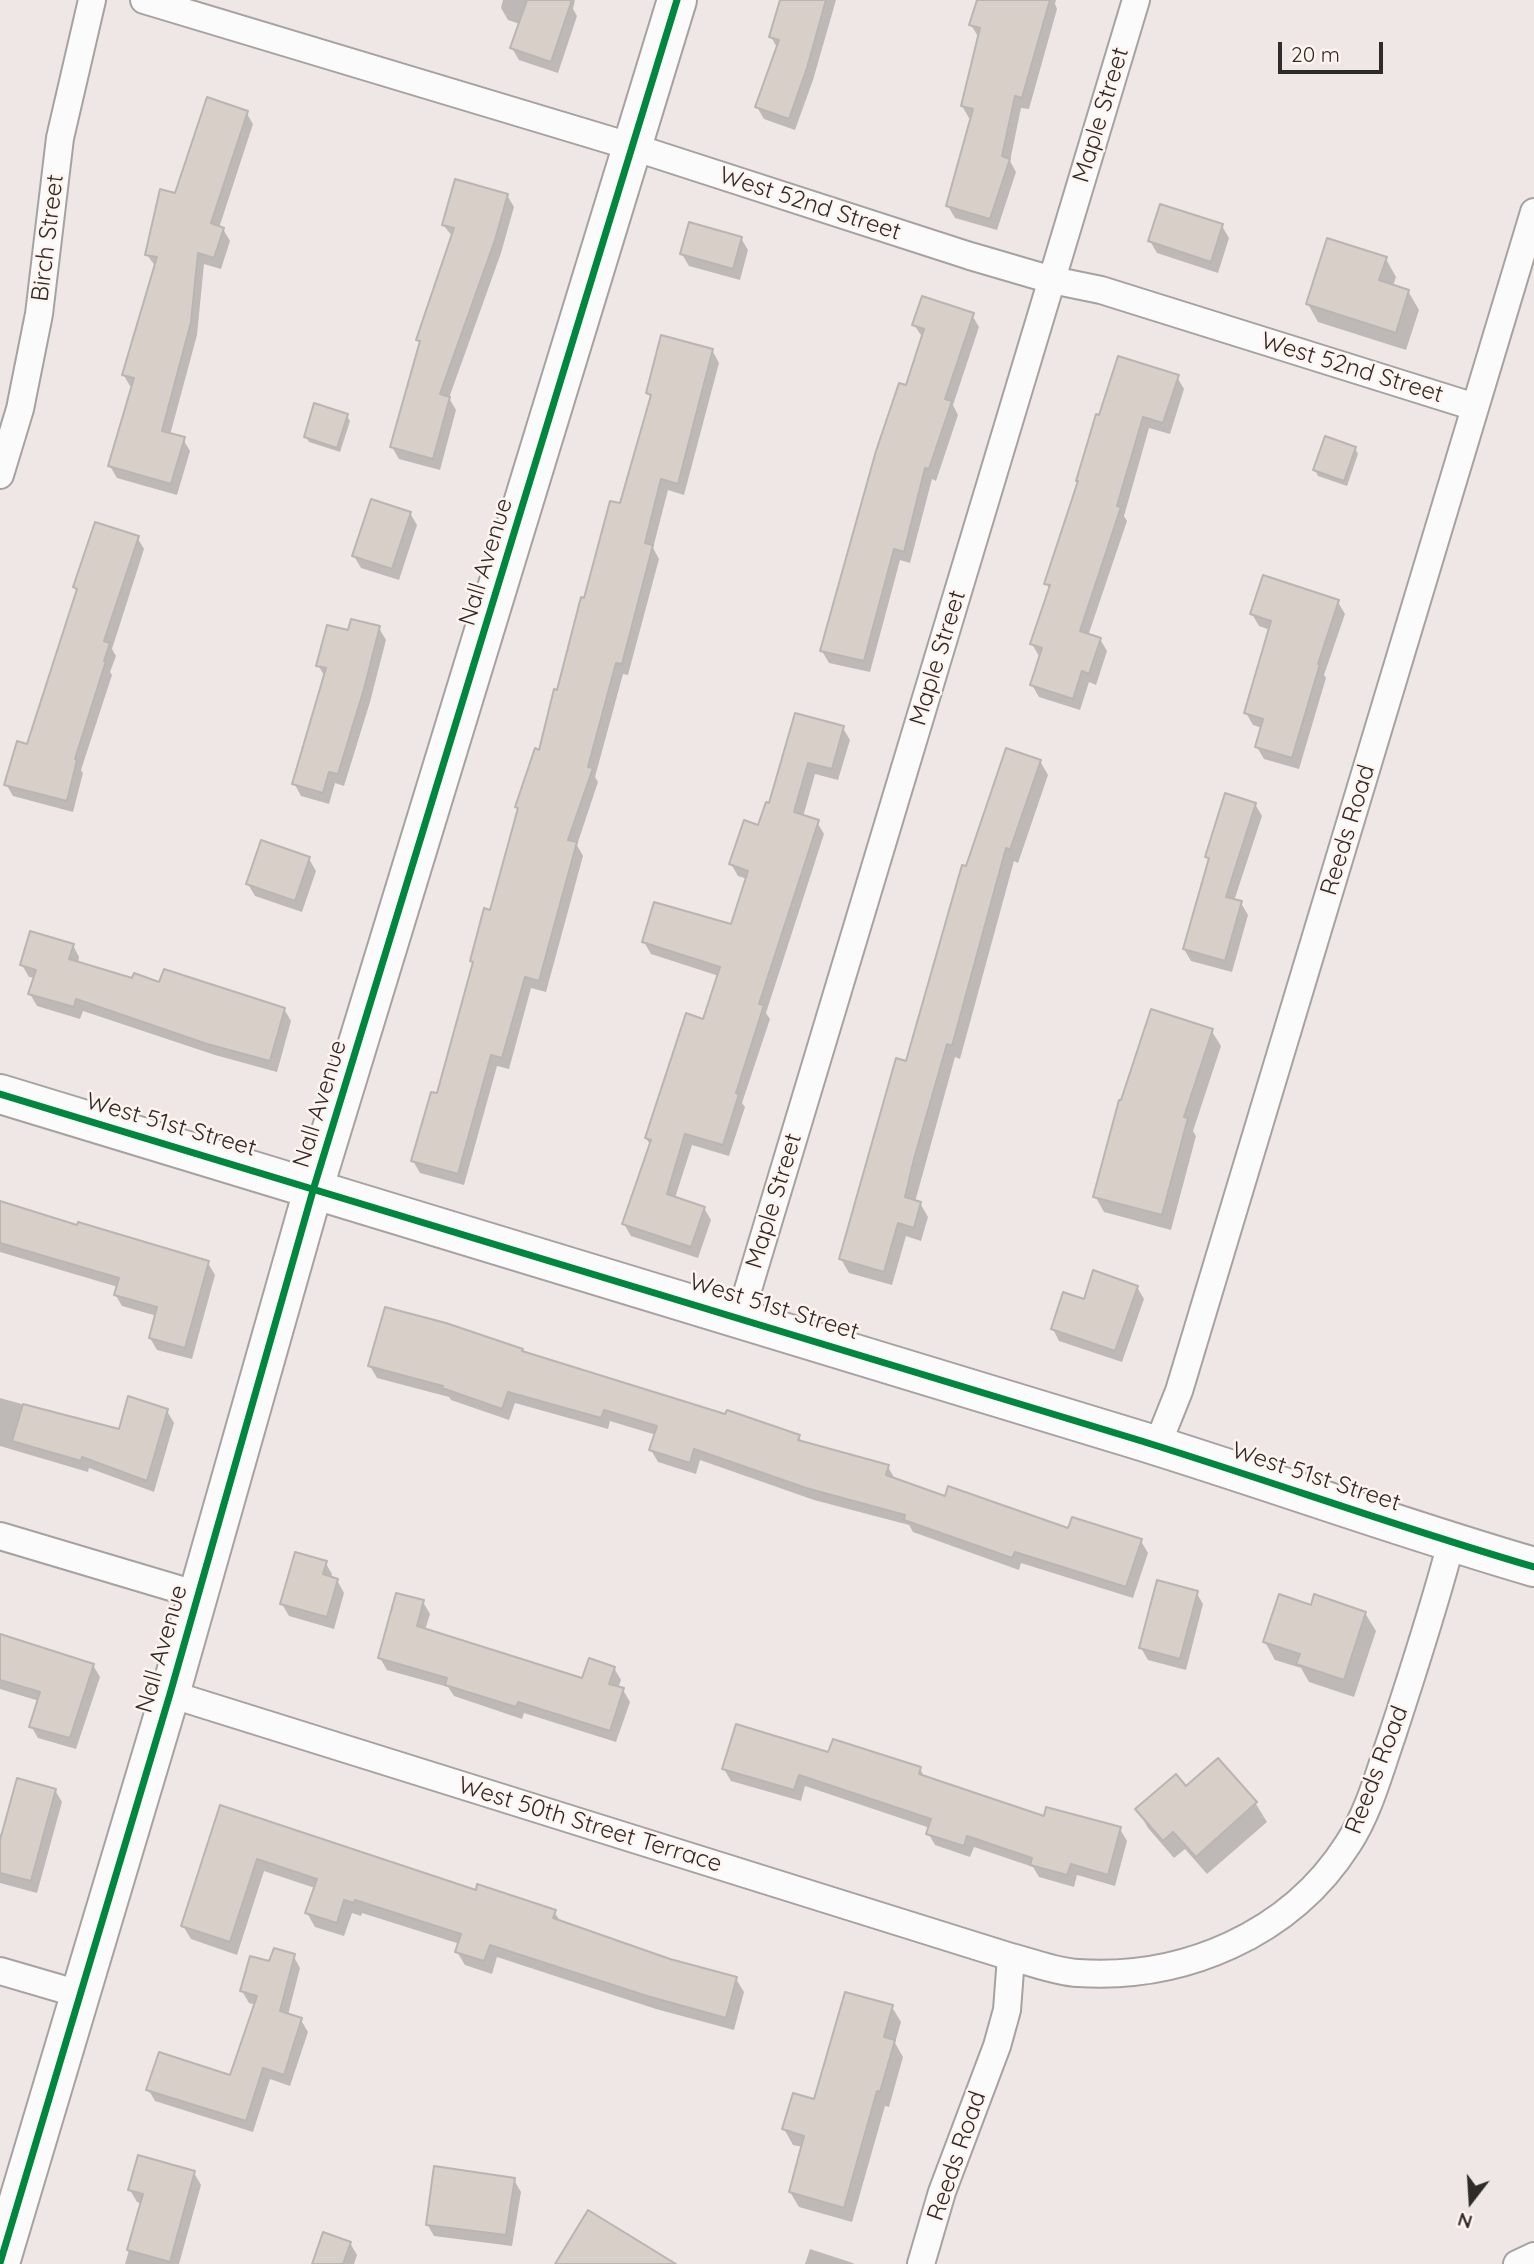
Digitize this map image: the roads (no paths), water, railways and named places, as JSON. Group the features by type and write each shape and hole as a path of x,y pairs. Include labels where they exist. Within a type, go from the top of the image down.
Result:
{"street":[{"name":"Birch Street","path":"0,475 20,409 39,314 60,138 92,0"},
{"name":"West 52nd Street","path":"144,0 633,147 970,256 1052,280 1101,290 1475,407"},
{"name":"Nall Avenue","path":"0,2263 170,1694 314,1187 677,0"},
{"name":"Maple Street","path":"740,1316 1136,0"},
{"name":"Reeds Road","path":"1157,1446 1179,1391 1534,212"},
{"name":"West 51st Street","path":"0,1094 740,1316 1534,1567"},
{"path":"0,1536 198,1595"},
{"name":"Reeds Road","path":"921,2264 942,2192 997,2046 1007,2010 1011,1957 1074,1973 1116,1974 1153,1970 1190,1962 1225,1949 1260,1931 1294,1906 1323,1877 1348,1844 1368,1808 1430,1621 1451,1542"},
{"name":"West 50th Street Terrace","path":"170,1694 1011,1957"},
{"path":"0,1971 79,1994"},
{"path":"1517,2264 1534,2256"}]}
